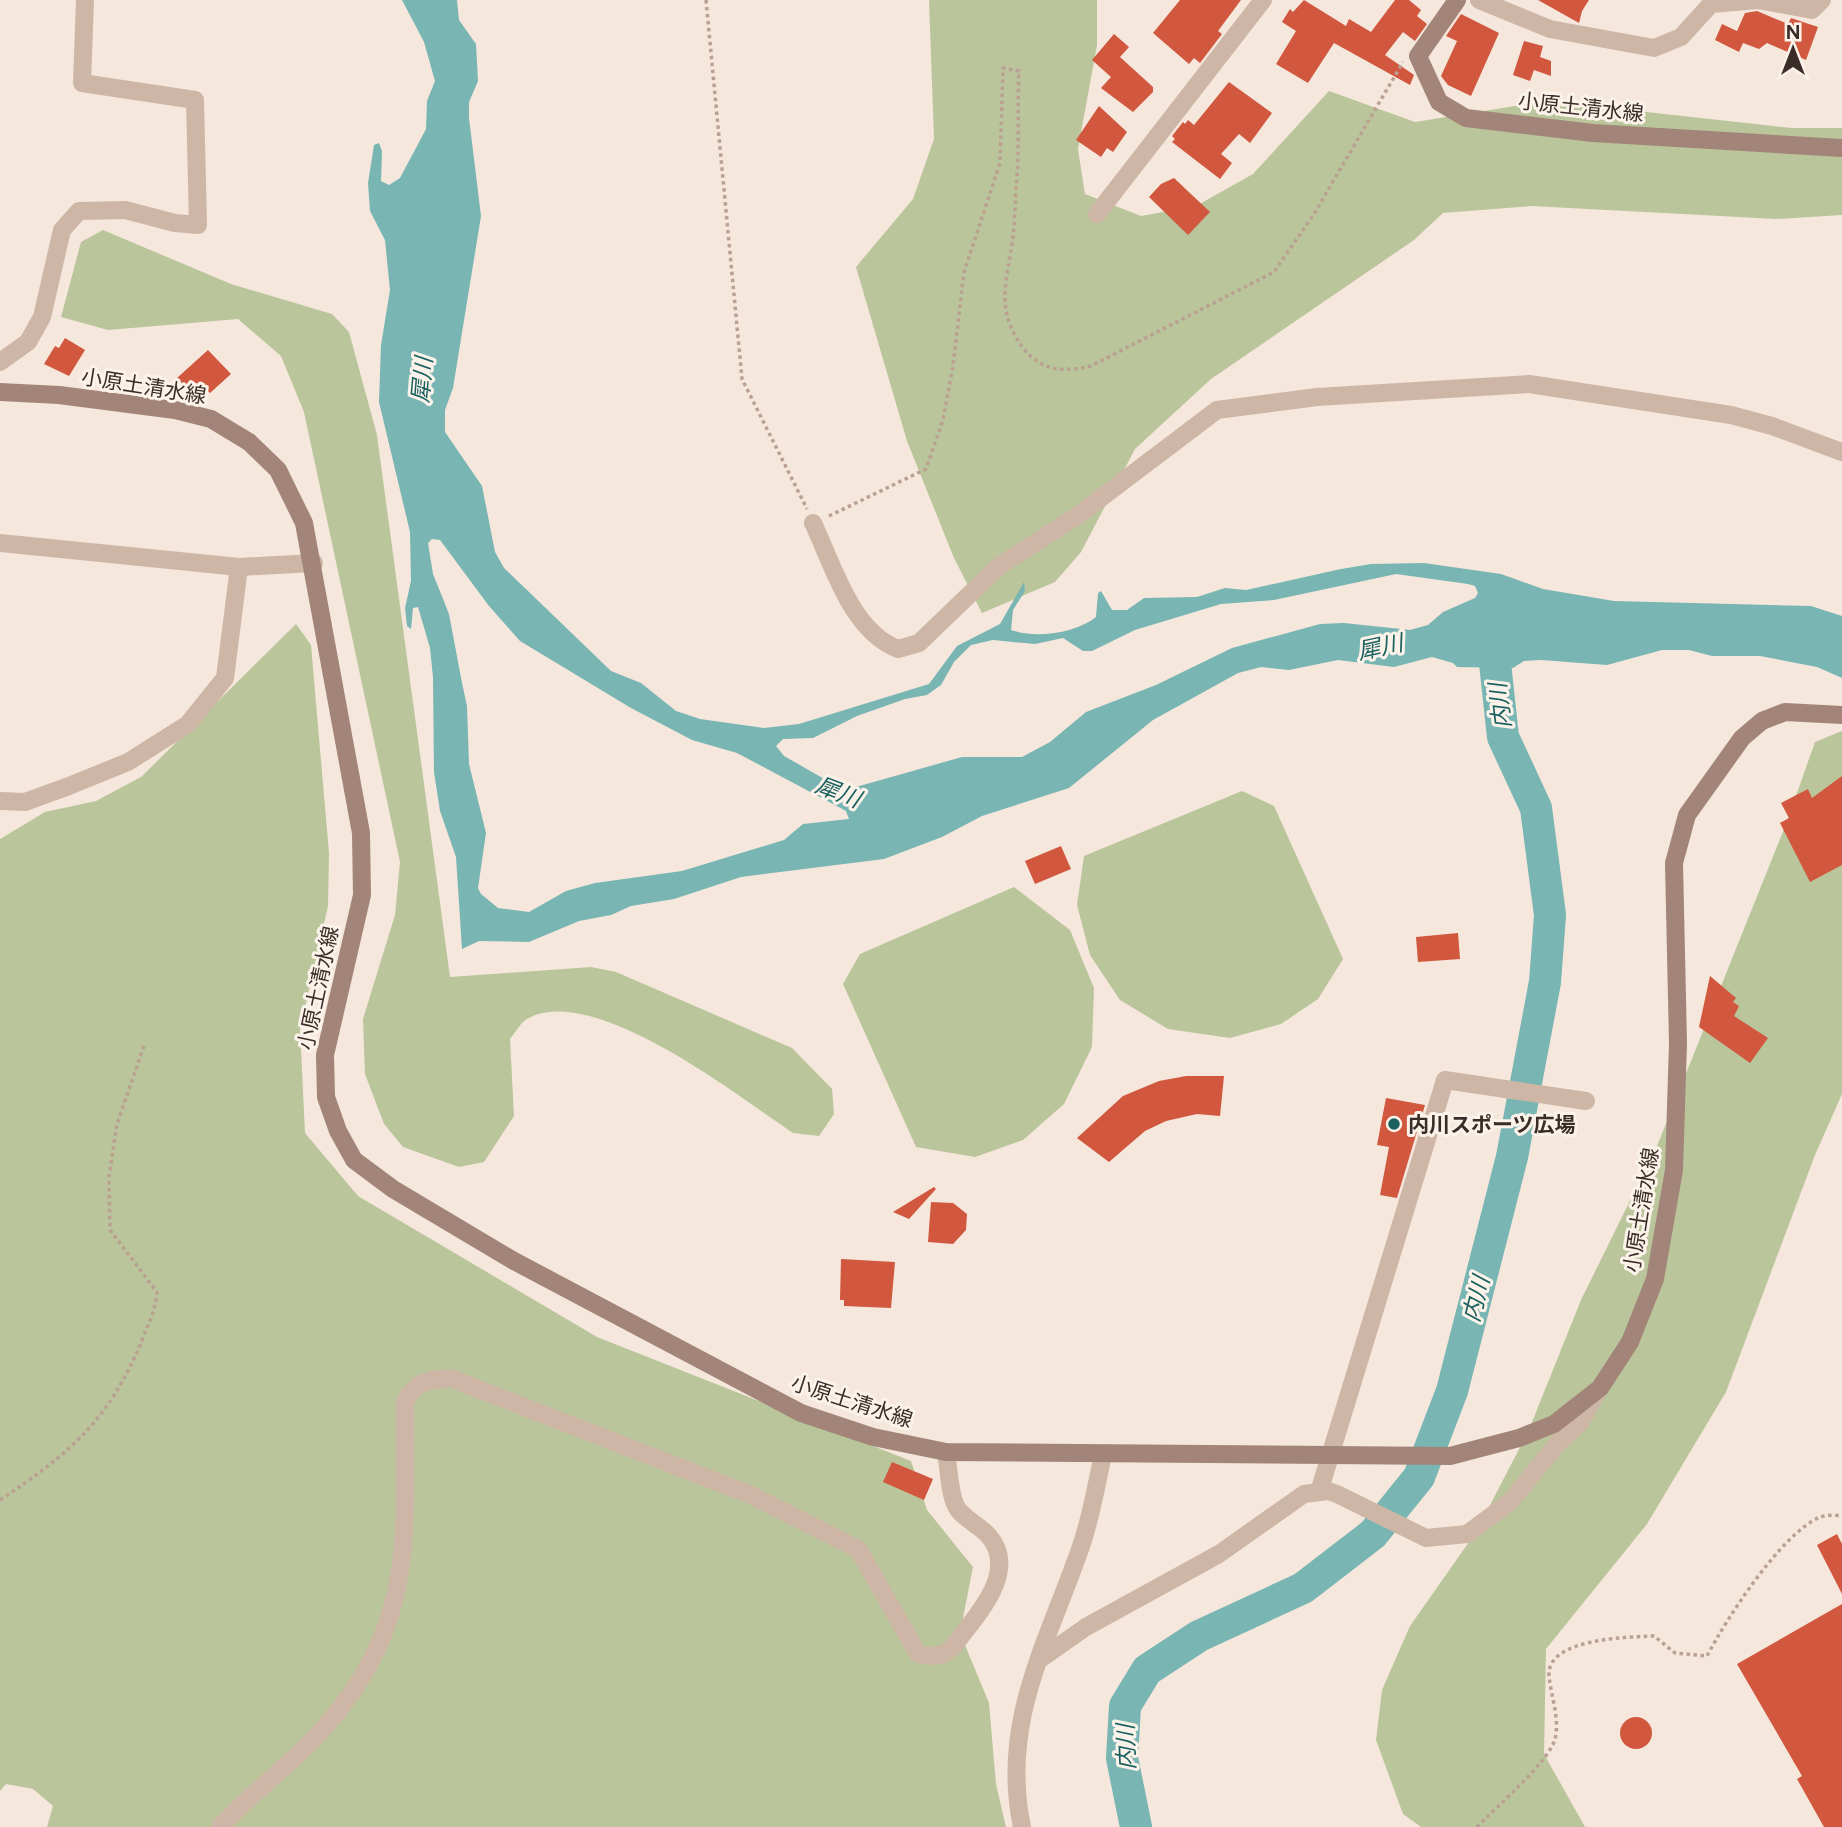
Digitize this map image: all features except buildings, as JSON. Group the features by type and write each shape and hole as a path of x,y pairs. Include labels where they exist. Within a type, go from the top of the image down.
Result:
{"main road":[{"path":"1419,56 1457,0"},
{"name":"小原土清水線","path":"1419,56 1439,102 1466,118 1593,134 1842,148"},
{"name":"小原土清水線","path":"0,392 175,410 211,419 249,442 278,470 304,523 314,563 361,833 362,895 325,1055 326,1097 338,1130 354,1160 393,1189 514,1261 800,1413 873,1437 946,1452 1450,1456 1519,1438 1554,1424 1600,1388 1630,1342 1655,1279 1674,1170 1678,1043 1674,863 1687,815 1742,738 1762,721 1785,712 1842,715"}],"street":[{"path":"0,362 28,342 42,317 62,230 79,211 125,209 175,223 198,225 195,100 82,83 86,0"},
{"path":"1097,214 1263,0"},
{"path":"1479,0 1550,29 1654,48 1681,37 1711,4 1758,0 1812,10 1822,0"},
{"path":"813,523 852,606 873,635 898,649 919,643 999,566 1077,516 1217,410 1317,397 1528,384 1731,415 1772,426 1842,452"},
{"path":"0,543 239,567 314,563"},
{"path":"0,801 25,802 128,762 188,724 225,678 239,567"},
{"path":"1328,1493 1445,1080 1586,1101"},
{"path":"220,1827 281,1773 326,1727 373,1660 393,1611 403,1563 405,1402 410,1392 424,1380 450,1378 654,1457 751,1495 858,1549 918,1654 934,1658 942,1657 981,1611 999,1578 997,1551 989,1536 956,1507 946,1452"},
{"path":"1039,1660 1087,1627 1219,1554 1304,1494 1328,1493 1426,1538 1467,1534 1510,1502 1556,1444 1580,1423 1600,1388"},
{"path":"1022,1827 1016,1798 1016,1743 1021,1713 1082,1546 1103,1455"}],"path":[{"path":"706,0 742,379 813,523 877,495 926,469 943,420 964,272 1000,163 1003,68 1019,71 1018,170 1013,238 1005,279 1005,309 1012,333 1029,355 1044,367 1069,371 1091,366 1274,272 1314,214 1410,50 1419,56"},
{"path":"0,1500 52,1465 104,1414 134,1359 157,1303 157,1292 110,1230 109,1177 117,1124 145,1043"},
{"path":"1477,1827 1540,1763 1555,1740 1555,1709 1548,1672 1555,1657 1566,1649 1616,1637 1654,1636 1675,1653 1707,1656 1725,1621 1748,1588 1791,1540 1821,1517 1842,1516"}],"green space":[{"path":"929,0 1097,0 1097,45 1078,149 1085,194 1141,216 1196,206 1253,174 1329,91 1415,122 1547,101 1792,128 1842,128 1842,215 1776,219 1532,206 1443,213 1414,240 1211,379 1135,449 1081,552 1055,582 982,613 954,558 907,441 856,267 913,199 934,139"},
{"path":"103,230 231,284 332,314 349,332 377,435 450,977 591,967 616,972 792,1048 832,1089 834,1114 819,1136 793,1133 702,1071 625,1029 588,1016 555,1012 527,1019 510,1039 514,1116 484,1162 459,1167 403,1147 384,1124 365,1074 363,1019 395,915 400,862 304,412 281,356 238,319 108,330 61,317 81,242"},
{"path":"296,624 311,645 329,853 328,906 300,1029 305,1133 358,1196 597,1337 911,1461 927,1510 973,1567 960,1633 989,1703 996,1784 1006,1827 47,1827 53,1806 33,1789 6,1784 0,1791 0,839 45,812 96,801 141,777"},
{"path":"1842,731 1842,1094 1815,1155 1726,1392 1647,1524 1546,1649 1544,1754 1585,1827 1421,1827 1403,1814 1376,1740 1382,1690 1410,1626 1476,1532 1528,1432 1581,1300 1657,1146 1786,824 1815,742"},
{"path":"1242,791 1274,806 1343,959 1318,999 1281,1024 1230,1038 1168,1029 1120,1000 1090,955 1077,905 1084,856"},
{"path":"1014,887 1070,930 1094,988 1092,1047 1064,1104 1023,1140 975,1157 916,1147 843,984 860,954"}],"water":[{"name":"犀川","path":"402,0 457,0 459,20 476,44 478,81 469,102 469,118 481,216 453,388 445,410 445,432 482,486 495,552 504,568 611,671 641,683 676,711 700,719 764,728 799,724 929,684 957,646 1000,624 1024,582 1025,591 1013,610 1011,630 1044,634 1067,631 1096,617 1098,593 1101,591 1112,610 1127,610 1144,598 1197,597 1225,588 1246,590 1371,564 1424,563 1501,574 1543,589 1614,601 1811,606 1842,616 1842,678 1817,667 1760,656 1712,656 1689,650 1662,650 1607,665 1541,660 1524,661 1513,668 1457,667 1453,663 1432,657 1394,667 1338,660 1289,670 1261,667 1238,673 1153,720 1069,788 982,816 942,837 884,859 741,877 674,899 631,906 611,915 579,921 529,942 479,941 462,949 456,857 440,811 434,772 430,648 418,607 413,608 411,629 407,626 405,608 411,581 410,532 379,402 381,345 390,290 385,240 370,211 368,183 374,145 379,143 382,151 381,181 389,185 400,178 426,129 427,101 435,81 424,42","holes":["432,539 440,540 489,606 520,641 631,708 692,740 737,753 846,811 849,819 803,824 784,840 682,871 595,883 566,891 529,912 498,908 481,894 478,888 486,833 469,764 467,706 449,614 433,574 428,543","1396,574 1468,584 1475,586 1478,593 1475,598 1443,612 1428,625 1410,630 1344,623 1320,624 1232,648 1156,685 1086,712 1050,742 1022,757 962,757 856,787 828,781 784,756 776,746 783,739 813,738 857,716 905,699 927,695 941,685 954,662 971,645 993,640 1035,644 1063,638 1083,651 1092,651 1135,630 1221,604 1274,600"]}],"waterway":[{"name":"内川","path":"1136,1827 1122,1758 1125,1706 1147,1670 1199,1636 1303,1588 1373,1534 1419,1477 1452,1391 1512,1157 1545,982 1550,915 1536,808 1503,737 1491,626"}],"place":[{"name":"内川スポーツ広場","path":"1394,1124"}]}
